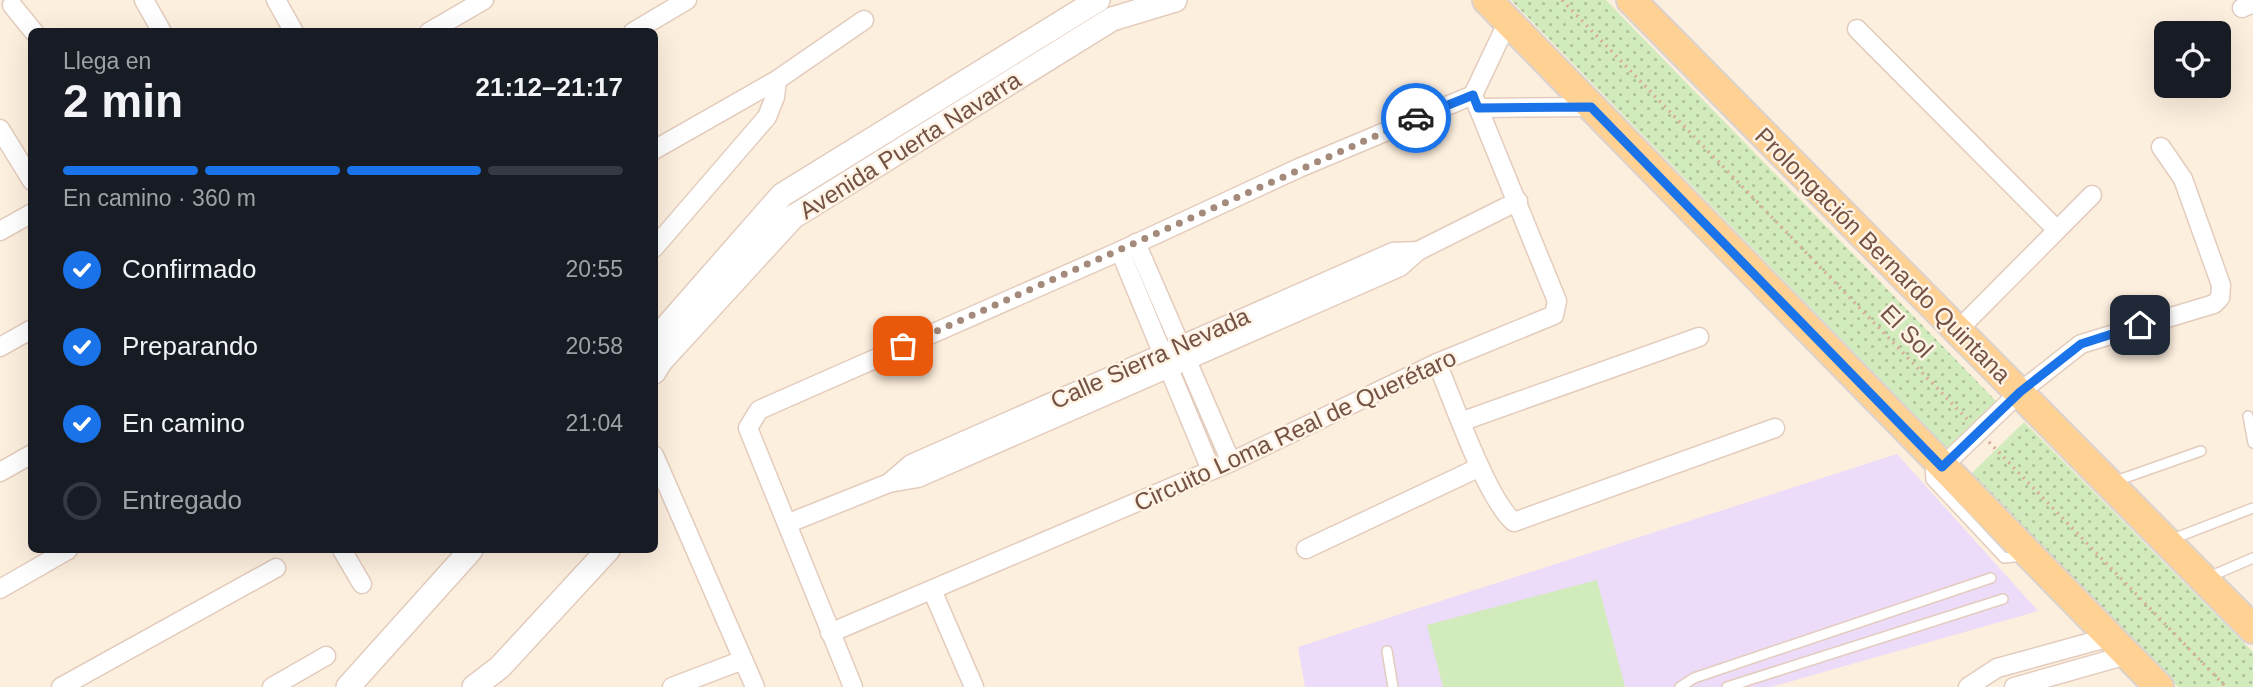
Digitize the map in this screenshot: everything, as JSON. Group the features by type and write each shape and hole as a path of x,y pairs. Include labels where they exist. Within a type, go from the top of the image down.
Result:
{"main road":[{"path":"1487,0 2159,687"},
{"name":"Prolongación Bernardo Quintana","path":"1630,0 2253,629"}],"street":[{"path":"144,0 160,28"},
{"path":"277,0 292,28"},
{"path":"436,28 484,0"},
{"path":"640,28 687,0"},
{"name":"Avenida Puerta Navarra","path":"658,336 782,195 1098,0"},
{"name":"Avenida Puerta Navarra","path":"658,365 793,217 1112,19 1175,0"},
{"path":"0,20 13,3 31,28"},
{"path":"658,148 776,80 864,20"},
{"path":"1475,102 1508,22"},
{"path":"1857,29 2056,229"},
{"path":"972,78 985,98"},
{"path":"658,243 766,117 775,97 776,80"},
{"path":"853,687 789,523 748,428 759,410 1128,247 1299,168 1475,102 1591,107"},
{"name":"Circuito Loma Real de Querétaro","path":"830,633 1231,462 1437,363 1554,315 1557,309 1518,201 1475,102"},
{"path":"0,129 28,174"},
{"path":"1935,461 1979,431 2020,392 2081,344 2214,304 2220,298 2221,285 2183,179 2161,147"},
{"path":"1957,331 2092,195"},
{"name":"Calle Sierra Nevada","path":"789,523 889,483 911,464 1400,267 1418,251 1518,201"},
{"path":"0,231 28,215"},
{"path":"1128,247 1184,353 1231,462"},
{"path":"1128,247 1165,362 1211,470"},
{"path":"0,347 28,331"},
{"path":"1462,421 1699,337"},
{"path":"1437,363 1480,467 1507,516 1514,522 1774,428"},
{"path":"0,472 28,456"},
{"path":"658,464 755,687"},
{"path":"1306,549 1480,467"},
{"path":"0,589 63,553"},
{"path":"344,553 362,584"},
{"path":"348,687 468,553"},
{"path":"474,687 500,667 605,553"},
{"path":"61,687 276,568"},
{"path":"932,590 974,687"},
{"path":"1969,687 1997,668 2119,646"},
{"path":"2014,687 2119,646"},
{"path":"272,687 326,656"},
{"path":"672,687 743,660"},
{"path":"1969,687 1977,687"}],"lane":[{"path":"2248,416 2253,443"},
{"path":"2109,484 2201,451"},
{"path":"2166,542 2253,508"},
{"path":"2204,579 2253,558"},
{"path":"1680,687 1991,578"},
{"path":"1727,687 2003,599"},
{"path":"1387,651 1393,687"}],"path":[{"name":"El Sol","path":"1562,0 2226,687"}],"shaded area":[{"path":"1897,454 2038,611 1771,687 1305,687 1298,647"}],"green space":[{"path":"1511,0 1606,0 1997,402 1948,449"},
{"path":"2024,422 2253,652 2253,687 2178,687 1970,475"},
{"path":"1597,580 1625,687 1443,687 1427,625"}],"way so far":[{"path":"903,346 1119,251 1237,195 1416,118"}],"route":[{"path":"1416,118 1473,95 1478,108 1591,107 1942,467 2020,392 2081,344 2140,325"}]}
